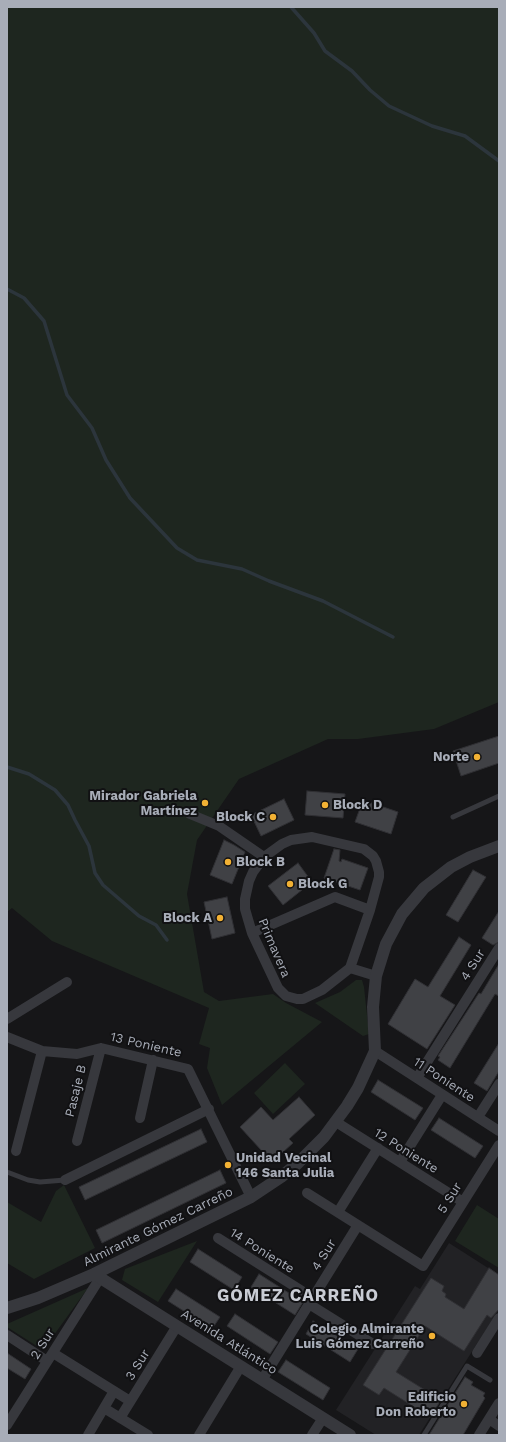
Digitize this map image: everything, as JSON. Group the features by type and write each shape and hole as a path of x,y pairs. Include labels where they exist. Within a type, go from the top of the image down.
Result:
{"street":[{"path":"190,814 219,826 264,857"},
{"name":"Primavera","path":"312,837 364,849 373,856 379,872 370,910 350,968 322,990 303,999 292,998 286,996 278,988 252,933 245,909 246,890 253,872 264,857 282,844 301,838 312,837"},
{"name":"Almirante Gómez Carreño","path":"7,1308 97,1276 251,1197 281,1177 298,1163 324,1137 336,1122 358,1088 375,1051 373,1007 376,976 384,949 402,914 424,888 437,877 460,862 499,846"},
{"path":"252,933 335,897 370,910"},
{"name":"4 Sur","path":"417,1078 499,948"},
{"path":"350,968 376,976"},
{"path":"7,1019 67,982"},
{"name":"13 Poniente","path":"7,1037 42,1051 77,1054 101,1048 188,1069 251,1197"},
{"name":"Pasaje B","path":"77,1141 101,1048"},
{"path":"16,1151 42,1051"},
{"name":"11 Poniente","path":"375,1051 499,1131"},
{"path":"140,1118 153,1060"},
{"path":"478,1117 499,1084"},
{"path":"400,1162 442,1095"},
{"path":"65,1180 209,1109"},
{"name":"12 Poniente","path":"336,1122 463,1202"},
{"name":"5 Sur","path":"358,1225 423,1266 499,1144"},
{"path":"338,1212 378,1148"},
{"path":"307,1192 358,1225"},
{"name":"4 Sur","path":"262,1380 358,1225"},
{"name":"14 Poniente","path":"218,1238 373,1344"},
{"name":"Avenida Atlántico","path":"97,1276 350,1435"},
{"name":"2 Sur","path":"7,1425 50,1357 97,1276"},
{"path":"477,1353 499,1318"},
{"name":"3 Sur","path":"120,1418 177,1326"},
{"path":"7,1335 114,1391 130,1401"},
{"path":"199,1435 241,1366"},
{"name":"3 Sur","path":"88,1435 114,1391"},
{"path":"479,1435 499,1403"},
{"path":"104,1408 148,1435"},
{"path":"312,1435 323,1418"},
{"path":"488,1419 499,1426"}],"lane":[{"path":"453,817 499,796"},
{"path":"7,1172 22,1178 40,1182 65,1180"},
{"path":"424,1435 467,1366 490,1380"}],"shaded area":[{"path":"7,7 499,7 499,702 434,729 358,739 328,739 239,779 197,840 187,894 204,992 219,1001 273,994 286,1003 322,1022 222,1105 207,1068 210,1048 199,1044 209,1008 52,941 12,908 7,912"},
{"path":"356,980 362,980 364,987 369,1034 363,1036 315,1003 340,992"},
{"path":"285,1063 305,1084 273,1114 254,1093"},
{"path":"64,1185 95,1248 34,1279 7,1263 7,1202 41,1222 56,1191"},
{"path":"477,1205 499,1219 499,1268 455,1241"},
{"path":"197,1241 158,1302 122,1280 125,1269"},
{"name":"Colegio Almirante Luis Gómez Carreño","path":"449,1243 499,1275 499,1309 419,1435 376,1435 336,1410 415,1286 420,1289"},
{"path":"88,1288 43,1350 7,1327 7,1324"}],"building":[{"name":"Norte","path":"499,736 499,763 461,776 453,751"},
{"name":"Block D","path":"307,791 345,794 343,818 305,815"},
{"name":"Block C","path":"284,799 294,820 261,836 251,815"},
{"path":"363,800 398,812 391,834 355,822"},
{"name":"Block B","path":"224,840 245,852 232,884 210,875"},
{"path":"334,849 340,850 339,861 341,862 342,859 368,868 360,890 324,878"},
{"name":"Block G","path":"298,863 312,882 283,905 268,886"},
{"path":"473,870 486,877 458,922 446,915"},
{"name":"Block A","path":"227,897 235,933 212,939 204,902"},
{"path":"499,911 499,942 493,945 482,938"},
{"path":"459,937 471,945 440,996 455,1005 427,1049 388,1024 415,979 428,987"},
{"path":"499,964 499,996 495,994 450,1068 438,1060 440,1057 438,1056 479,993 481,994"},
{"path":"499,1043 499,1071 487,1091 474,1083"},
{"path":"378,1080 423,1108 415,1120 371,1092"},
{"path":"299,1097 315,1115 289,1139 293,1143 272,1162 240,1127 261,1107 273,1120"},
{"path":"439,1118 483,1146 475,1158 431,1130"},
{"path":"201,1129 207,1142 85,1200 79,1187"},
{"path":"220,1170 226,1183 102,1243 96,1230"},
{"path":"198,1249 242,1277 234,1290 190,1262"},
{"path":"489,1268 499,1275 499,1309 491,1318 487,1315 464,1351 425,1326 396,1372 441,1400 430,1417 384,1388 379,1395 363,1385 431,1278 444,1286 442,1291 446,1294 445,1297 464,1309"},
{"path":"259,1274 303,1302 295,1315 251,1287"},
{"path":"176,1289 220,1317 212,1329 168,1301"},
{"path":"235,1314 278,1342 270,1354 227,1326"},
{"path":"313,1321 358,1349 350,1362 306,1334"},
{"path":"7,1353 31,1369 25,1379 7,1368"},
{"path":"286,1360 330,1388 323,1400 278,1372"},
{"path":"465,1377 473,1382 471,1385 485,1393 483,1396 485,1398 463,1435 429,1435"}],"waterway":[{"path":"291,7 314,33 325,51 352,71 370,90 389,106 432,126 465,136 499,161"},
{"path":"7,289 24,298 44,321 67,395 92,428 106,460 130,498 177,548 197,560 242,569 269,581 323,601 393,637"},
{"path":"7,767 29,774 55,790 68,805 89,846 95,873 103,885 139,916 156,925 167,940"}],"place":[{"name":"Norte","path":"477,757"},
{"name":"Mirador Gabriela Martínez","path":"205,803"},
{"name":"Block D","path":"325,805"},
{"name":"Block C","path":"273,817"},
{"name":"Block B","path":"228,862"},
{"name":"Block G","path":"290,884"},
{"name":"Block A","path":"220,918"},
{"name":"Unidad Vecinal 146 Santa Julia","path":"228,1165"},
{"name":"Colegio Almirante Luis Gómez Carreño","path":"432,1336"},
{"name":"Edificio Don Roberto","path":"464,1404"}],"district":[{"name":"GÓMEZ CARREÑO","path":"298,1296"}]}
